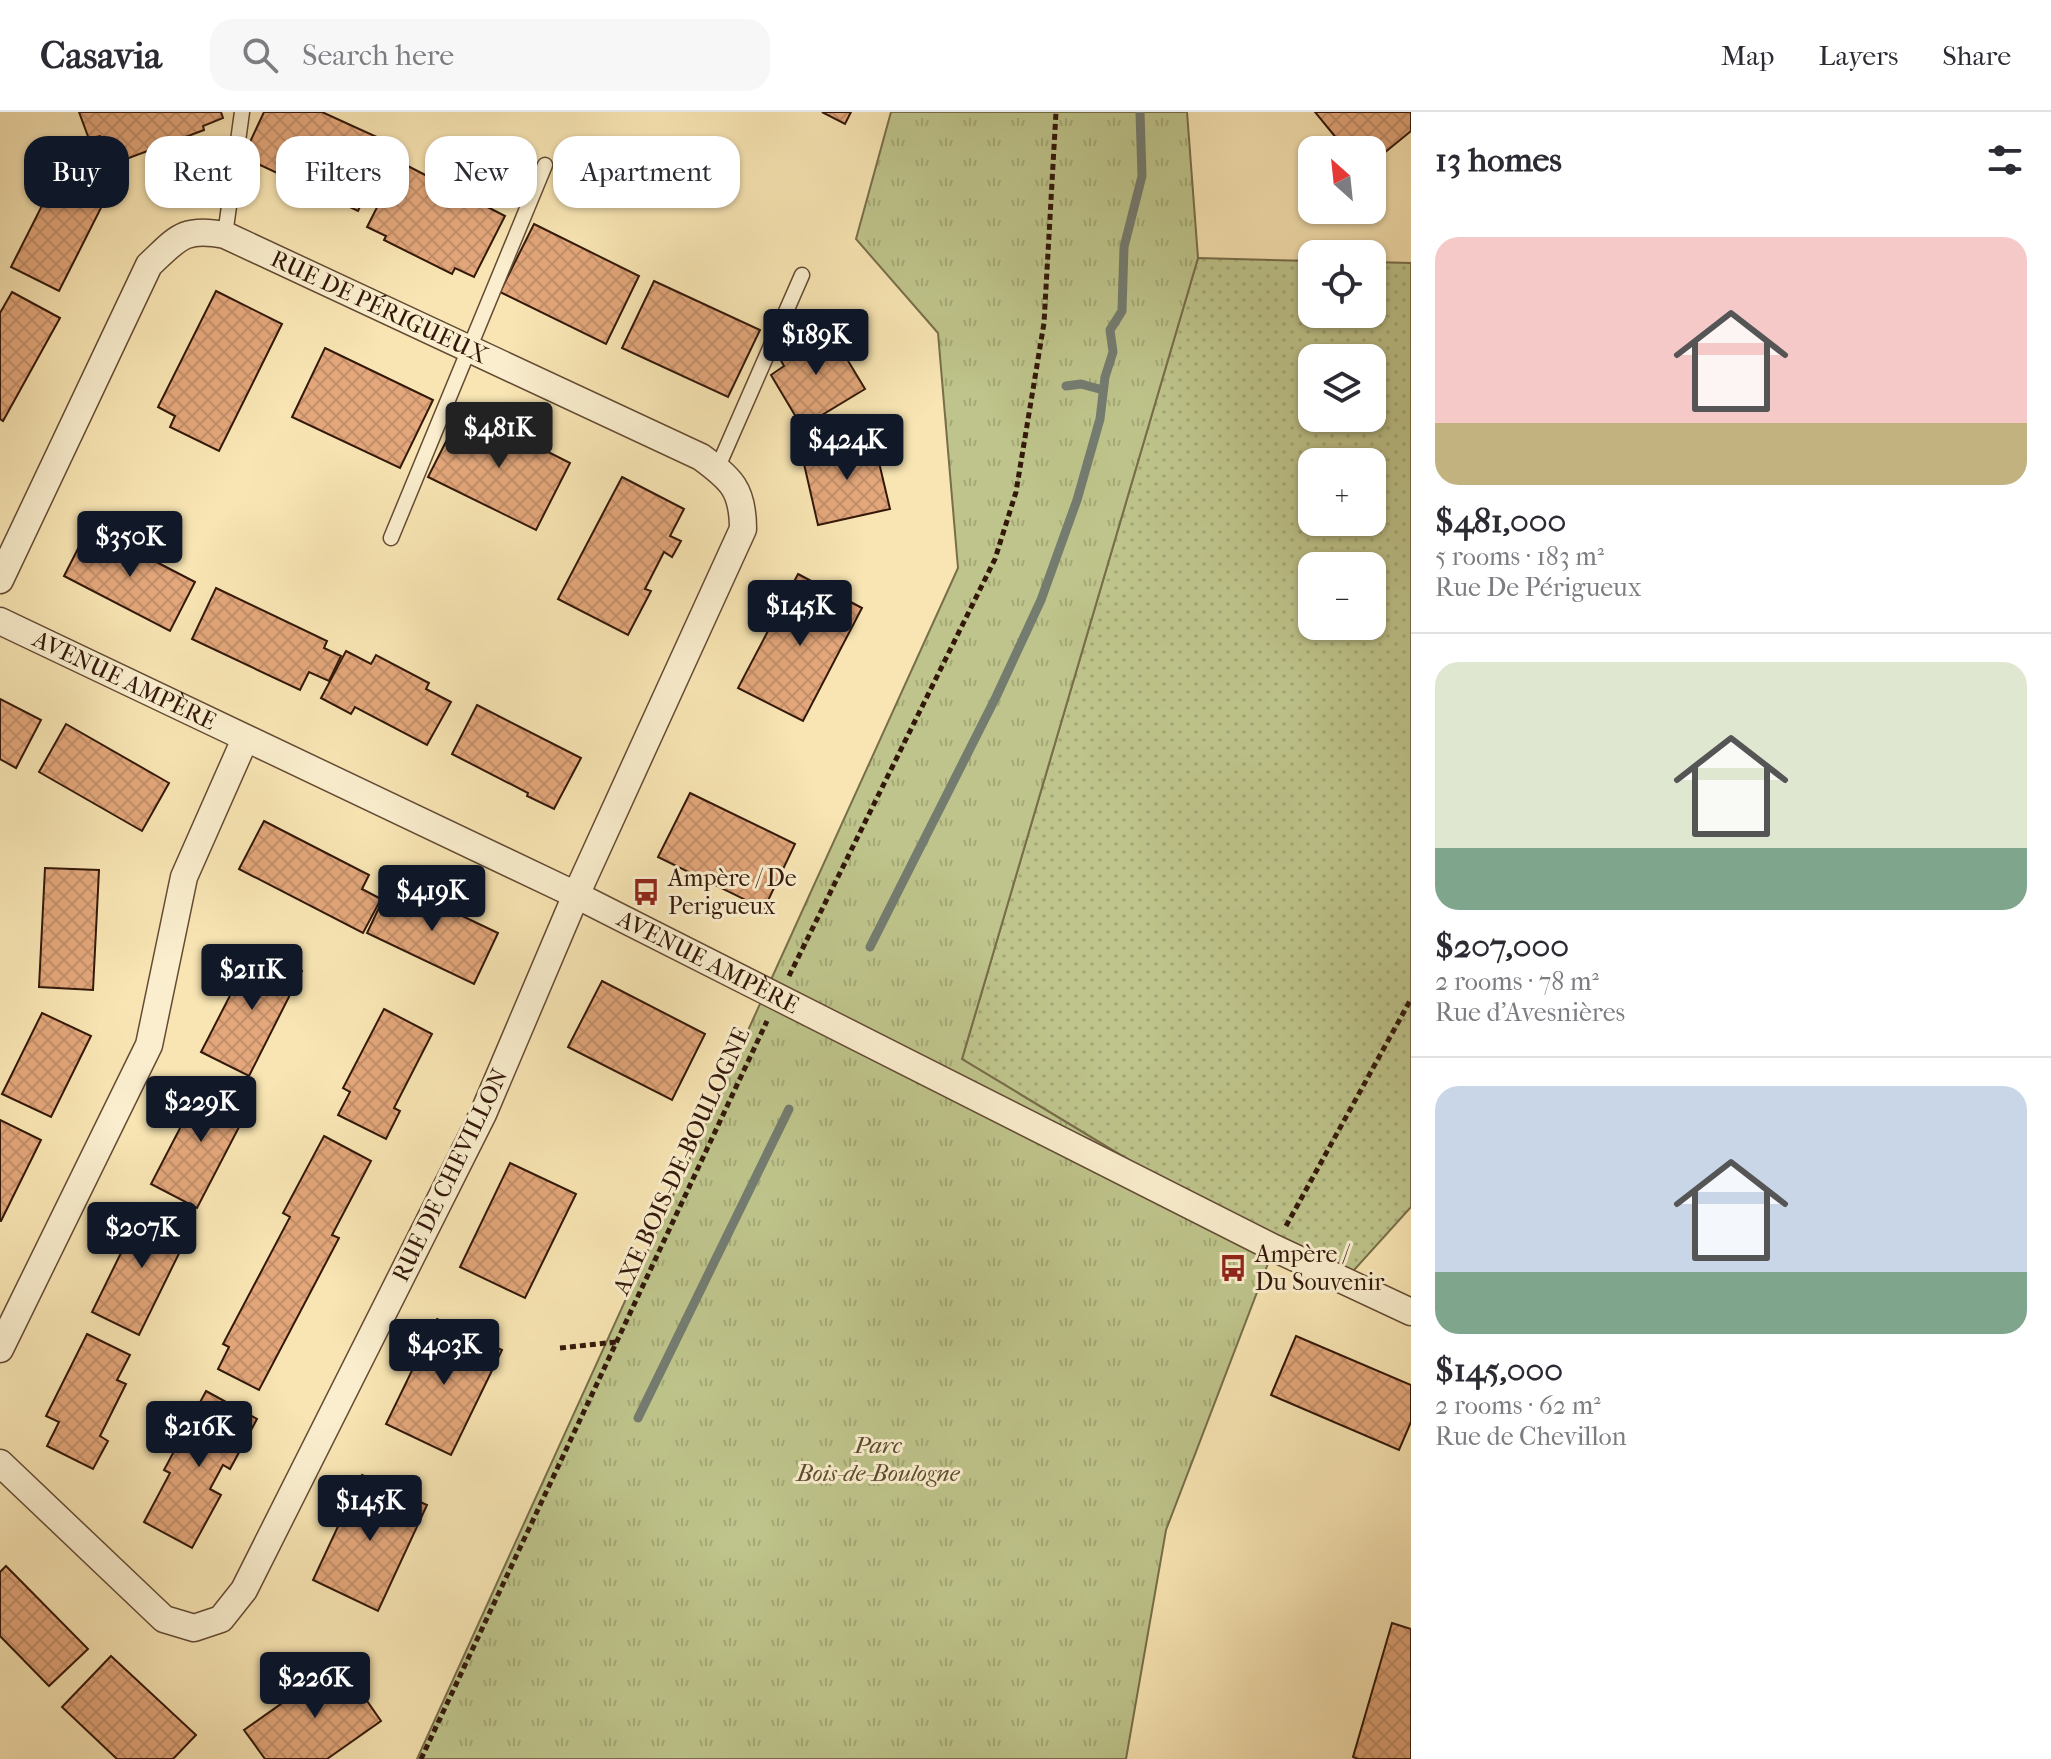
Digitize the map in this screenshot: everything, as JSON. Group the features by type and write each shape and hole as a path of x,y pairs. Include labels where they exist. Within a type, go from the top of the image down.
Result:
{"street":[{"name":"RUE DE PÉRIGUEUX","path":"0,580 149,265 179,237 202,230 225,235 701,457 735,485 743,506 743,529 576,895"},
{"name":"AVENUE AMPÈRE","path":"0,621 576,895 1274,1248 1411,1312"},
{"path":"0,1349 149,1045 184,877 245,739"},
{"name":"RUE DE CHEVILLON","path":"0,1463 164,1619 194,1628 221,1619 244,1590 483,1114 576,895"}],"lane":[{"path":"225,235 242,112"},
{"path":"391,538 545,165"},
{"path":"717,469 802,275"}],"path":[{"name":"AXE BOIS-DE-BOULOGNE","path":"421,1759 778,997 995,559 1016,492 1044,323 1056,112"},
{"path":"1274,1248 1411,999"},
{"path":"560,1348 617,1342"}],"green space":[{"name":"Parc Bois-de-Boulogne","path":"891,112 1187,112 1198,258 962,1059 1274,1248 1166,1530 1126,1759 417,1759 958,568 938,333 856,239"},
{"path":"1198,258 1298,261 1298,328 1386,328 1386,262 1411,263 1411,1207 1345,1280 1274,1248 962,1059"}],"building":[{"path":"79,112 221,112 223,118 188,136 145,136 145,152 129,158 129,136 88,136"},
{"path":"264,112 322,112 375,136 276,136 276,172 260,165 260,136 253,136"},
{"path":"822,112 851,112 845,124"},
{"path":"1315,112 1411,112 1411,131 1386,152 1386,136 1335,136"},
{"path":"409,167 425,175 425,208 489,208 505,216 474,277 455,268 452,274 384,240 386,236 367,227 377,208 409,208"},
{"path":"41,208 101,208 59,291 11,267"},
{"path":"534,224 639,276 606,344 500,292"},
{"path":"654,281 760,330 728,397 622,348"},
{"path":"216,291 282,324 219,451 170,427 175,416 158,407"},
{"path":"12,292 60,318 3,421 0,419 0,313"},
{"path":"827,326 865,389 802,427 771,375 784,366 778,355"},
{"path":"325,348 433,400 400,468 292,417"},
{"path":"460,414 476,422 479,417 570,463 536,530 428,477"},
{"path":"873,437 890,509 818,525 804,464 824,460 821,449"},
{"path":"622,477 684,509 670,536 681,541 672,557 664,552 645,589 651,591 628,635 558,599"},
{"path":"89,527 195,582 170,631 64,576"},
{"path":"798,574 862,608 803,721 738,688"},
{"path":"216,588 327,641 324,648 341,656 329,681 309,672 300,690 192,639"},
{"path":"346,651 371,664 376,655 429,683 426,689 451,702 427,745 355,707 351,714 321,698"},
{"path":"0,699 41,720 16,768 0,759"},
{"path":"477,705 581,758 554,809 452,754"},
{"path":"66,724 169,783 142,831 39,772"},
{"path":"690,793 795,844 764,909 658,857"},
{"path":"264,821 369,875 362,889 381,899 363,933 239,869"},
{"path":"45,868 99,870 93,990 39,987"},
{"path":"391,882 498,933 474,984 367,933"},
{"path":"255,947 302,971 249,1076 201,1052"},
{"path":"602,981 705,1034 672,1100 568,1047"},
{"path":"384,1009 432,1034 394,1108 400,1111 386,1139 338,1115 350,1092 343,1088"},
{"path":"42,1013 91,1036 51,1117 2,1094"},
{"path":"205,1080 251,1104 197,1208 151,1184"},
{"path":"0,1120 41,1140 1,1221 0,1221"},
{"path":"324,1136 371,1161 332,1235 339,1238 259,1390 218,1369 229,1347 223,1344 290,1217 283,1213"},
{"path":"510,1163 576,1194 525,1298 460,1267"},
{"path":"144,1206 191,1229 139,1335 92,1312"},
{"path":"437,1319 502,1350 451,1455 386,1424"},
{"path":"87,1334 130,1355 117,1380 126,1384 100,1436 108,1441 93,1469 47,1446 59,1422 46,1416"},
{"path":"1296,1336 1411,1385 1411,1422 1399,1450 1271,1395"},
{"path":"206,1391 257,1419 230,1469 223,1465 210,1489 221,1495 192,1548 144,1522 170,1473 164,1470"},
{"path":"362,1475 427,1505 378,1611 313,1580"},
{"path":"6,1566 88,1649 49,1686 0,1636 0,1572"},
{"path":"1392,1623 1411,1629 1411,1759 1358,1759 1353,1757"},
{"path":"111,1656 196,1735 173,1759 117,1759 62,1707"},
{"path":"340,1662 381,1721 327,1759 265,1759 244,1730"}],"waterway":[{"path":"870,947 996,697 1041,600 1077,500 1100,419 1105,377 1113,352 1110,330 1122,311 1124,247 1142,176 1140,112"},
{"path":"1066,386 1081,384 1103,390"},
{"path":"638,1418 789,1109"}],"place":[{"name":"Ampère / De Perigueux","path":"646,892"},
{"name":"Ampère / Du Souvenir","path":"1233,1268"}]}
